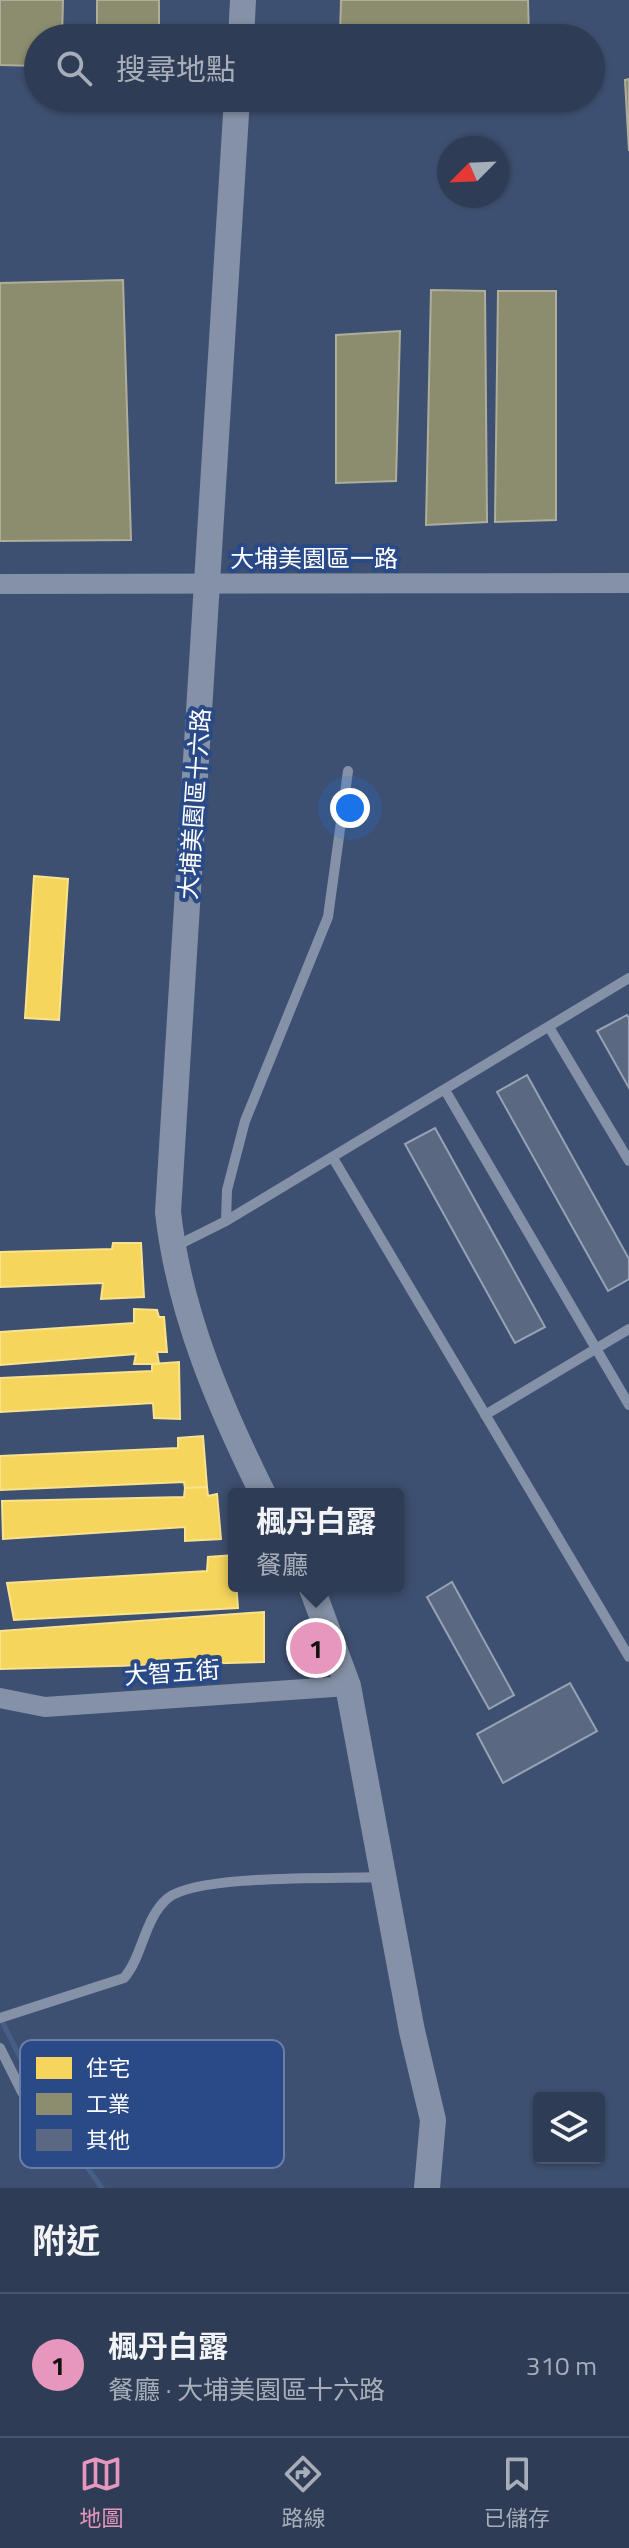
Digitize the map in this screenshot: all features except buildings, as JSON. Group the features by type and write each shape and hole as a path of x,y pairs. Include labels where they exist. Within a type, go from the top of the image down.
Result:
{"street":[{"path":"242,24 243,0"},
{"name":"大埔美園區十六路","path":"236,112 168,1212 172,1248 184,1301 227,1421 260,1488"},
{"name":"大埔美園區一路","path":"0,584 629,583"},
{"path":"313,1592 348,1686 433,2120 427,2188"},
{"name":"大智五街","path":"0,1698 45,1707 348,1686"}],"lane":[{"path":"226,1221 227,1190 245,1121 328,917 348,771"},
{"path":"172,1248 226,1221 333,1158 629,978"},
{"path":"549,1027 629,1161"},
{"path":"445,1090 629,1405"},
{"path":"333,1158 629,1657"},
{"path":"485,1415 629,1329"},
{"path":"0,2018 124,1978 157,1912 169,1897 202,1884 383,1877"},
{"path":"0,2048 20,2088"}],"waterway":[{"path":"0,2017 20,2057"},
{"path":"88,2168 102,2188"}],"place":[{"name":"楓丹白露","path":"316,1648"}]}
